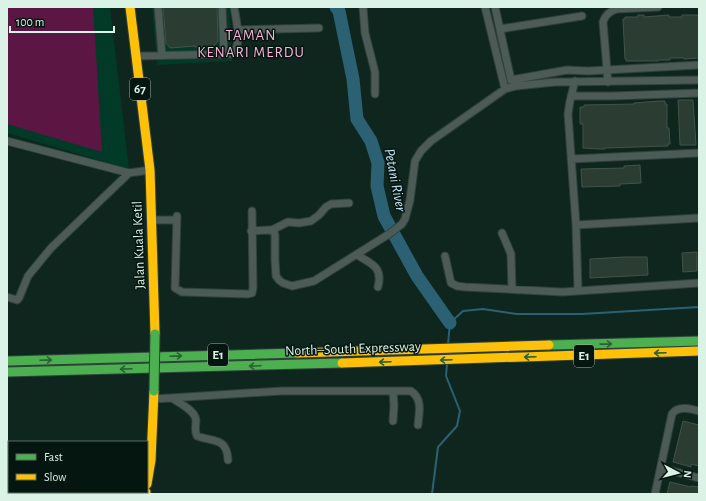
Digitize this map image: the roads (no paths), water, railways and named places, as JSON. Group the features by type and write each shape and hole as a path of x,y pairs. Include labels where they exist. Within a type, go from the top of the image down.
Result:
{"main road":[{"name":"Jalan Kuala Ketil","path":"130,7 150,170 152,220 155,334 154,395 148,476"},
{"name":"North–South Expressway","path":"7,361 699,341"},
{"name":"North–South Expressway","path":"7,372 699,351"}],"street":[{"path":"158,7 162,55"},
{"path":"222,7 224,54"},
{"path":"136,56 232,54 238,46 238,30 234,7"},
{"path":"363,7 365,33 375,72 376,94"},
{"path":"485,7 509,85"},
{"path":"495,7 509,85"},
{"path":"608,82 603,22 606,15 617,9 658,7"},
{"path":"500,29 582,16"},
{"path":"238,30 319,28"},
{"path":"272,230 275,235 275,265 278,280 287,285 298,285 314,281 389,234 402,224 410,200 415,161 421,151 431,141 509,85 572,70 588,71 699,65"},
{"path":"509,85 575,82 699,80"},
{"path":"575,82 568,114 576,225 578,290"},
{"path":"571,96 699,93"},
{"path":"7,141 129,173 150,170"},
{"path":"571,159 699,153"},
{"path":"7,297 17,300 19,298 28,276 51,248 129,173"},
{"path":"251,230 272,230 288,222 299,223 311,220 331,204 349,203"},
{"path":"152,220 177,218 174,285 177,290 182,292 248,294 252,293 253,288 251,230 252,211"},
{"path":"576,225 699,218"},
{"path":"502,233 511,254 512,290"},
{"path":"357,254 376,267 380,276 378,287"},
{"path":"445,256 450,278 454,285 465,287 563,292 699,283"},
{"path":"154,395 172,398 281,391 411,392 418,398 418,425"},
{"path":"393,392 393,421"},
{"path":"172,398 194,414 197,436 216,440 222,443 228,452 228,460"},
{"path":"655,494 672,414 674,411 682,408 699,411"},
{"path":"660,468 699,478"}],"waterway":[{"name":"Petani River","path":"336,7 339,11 353,79 357,119 371,141 378,163 377,186 384,216 417,276 450,323"},
{"path":"448,344 450,323 463,311 483,309 517,314 582,314 699,307"},
{"path":"432,494 438,447 457,426 460,411 446,376 447,364"}],"district":[{"name":"TAMAN KENARI MERDU","path":"251,44"}]}
